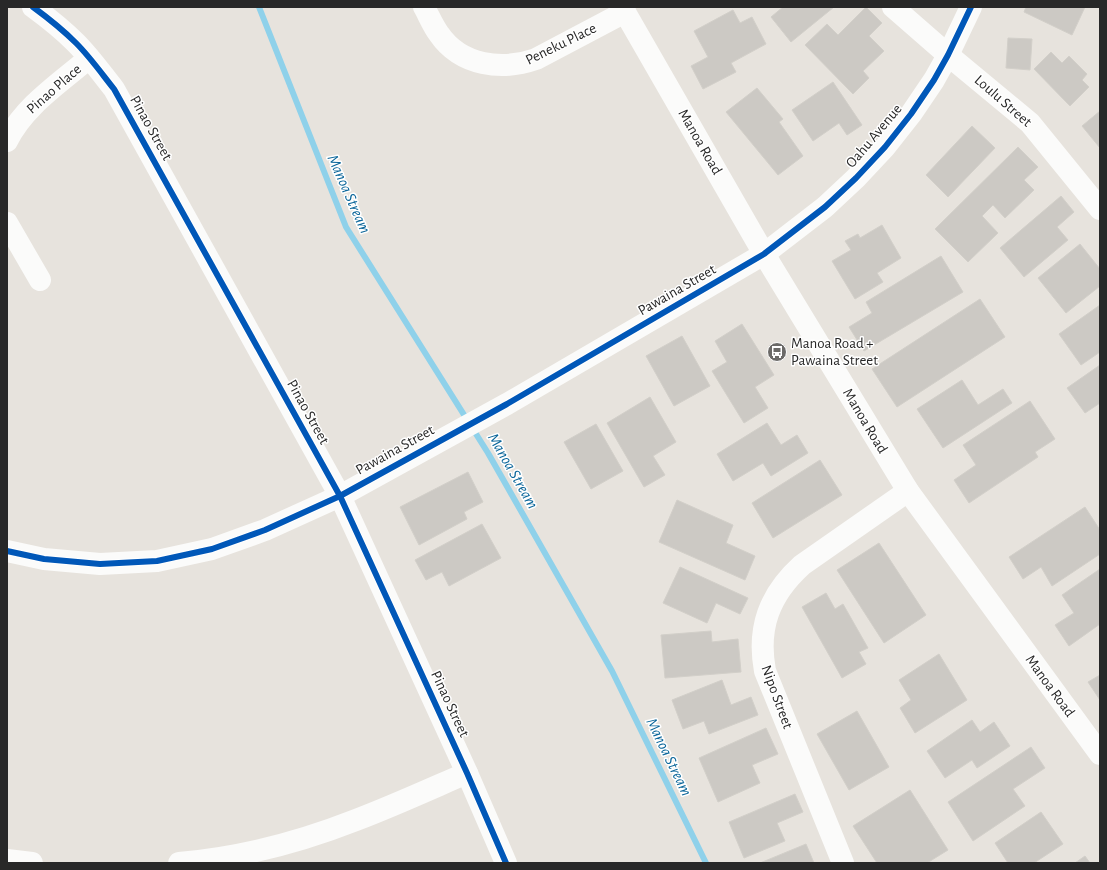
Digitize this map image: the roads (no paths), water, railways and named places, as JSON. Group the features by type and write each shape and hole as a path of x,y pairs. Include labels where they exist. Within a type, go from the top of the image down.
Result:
{"street":[{"name":"Pinao Street","path":"33,7 77,44 114,90 129,114 340,496 467,773 506,863"},
{"name":"Peneku Place","path":"424,7 439,34 460,54 473,60 499,66 524,63 536,59 623,10"},
{"name":"Loulu Street","path":"894,7 948,55 1030,123 1096,196"},
{"name":"Oahu Avenue","path":"764,254 825,207 875,158 911,114 934,80 971,7"},
{"name":"Manoa Road","path":"623,10 764,254 908,491 1100,754"},
{"name":"Pinao Place","path":"7,142 21,118 33,105 89,58"},
{"path":"7,223 40,280"},
{"name":"Pawaina Street","path":"7,551 44,560 100,564 157,561 212,549 265,530 340,496 446,436 507,404 764,254"},
{"name":"Nipo Street","path":"843,863 765,672 762,657 764,628 774,599 781,587 791,575 802,565 908,491"},
{"path":"179,863 243,858 270,847 313,835 356,820 467,773"},
{"path":"7,860 32,863"}],"waterway":[{"name":"Manoa Stream","path":"259,7 346,227 488,453 612,671 706,863"}],"place":[{"name":"Manoa Road + Pawaina Street","path":"777,352"}]}
